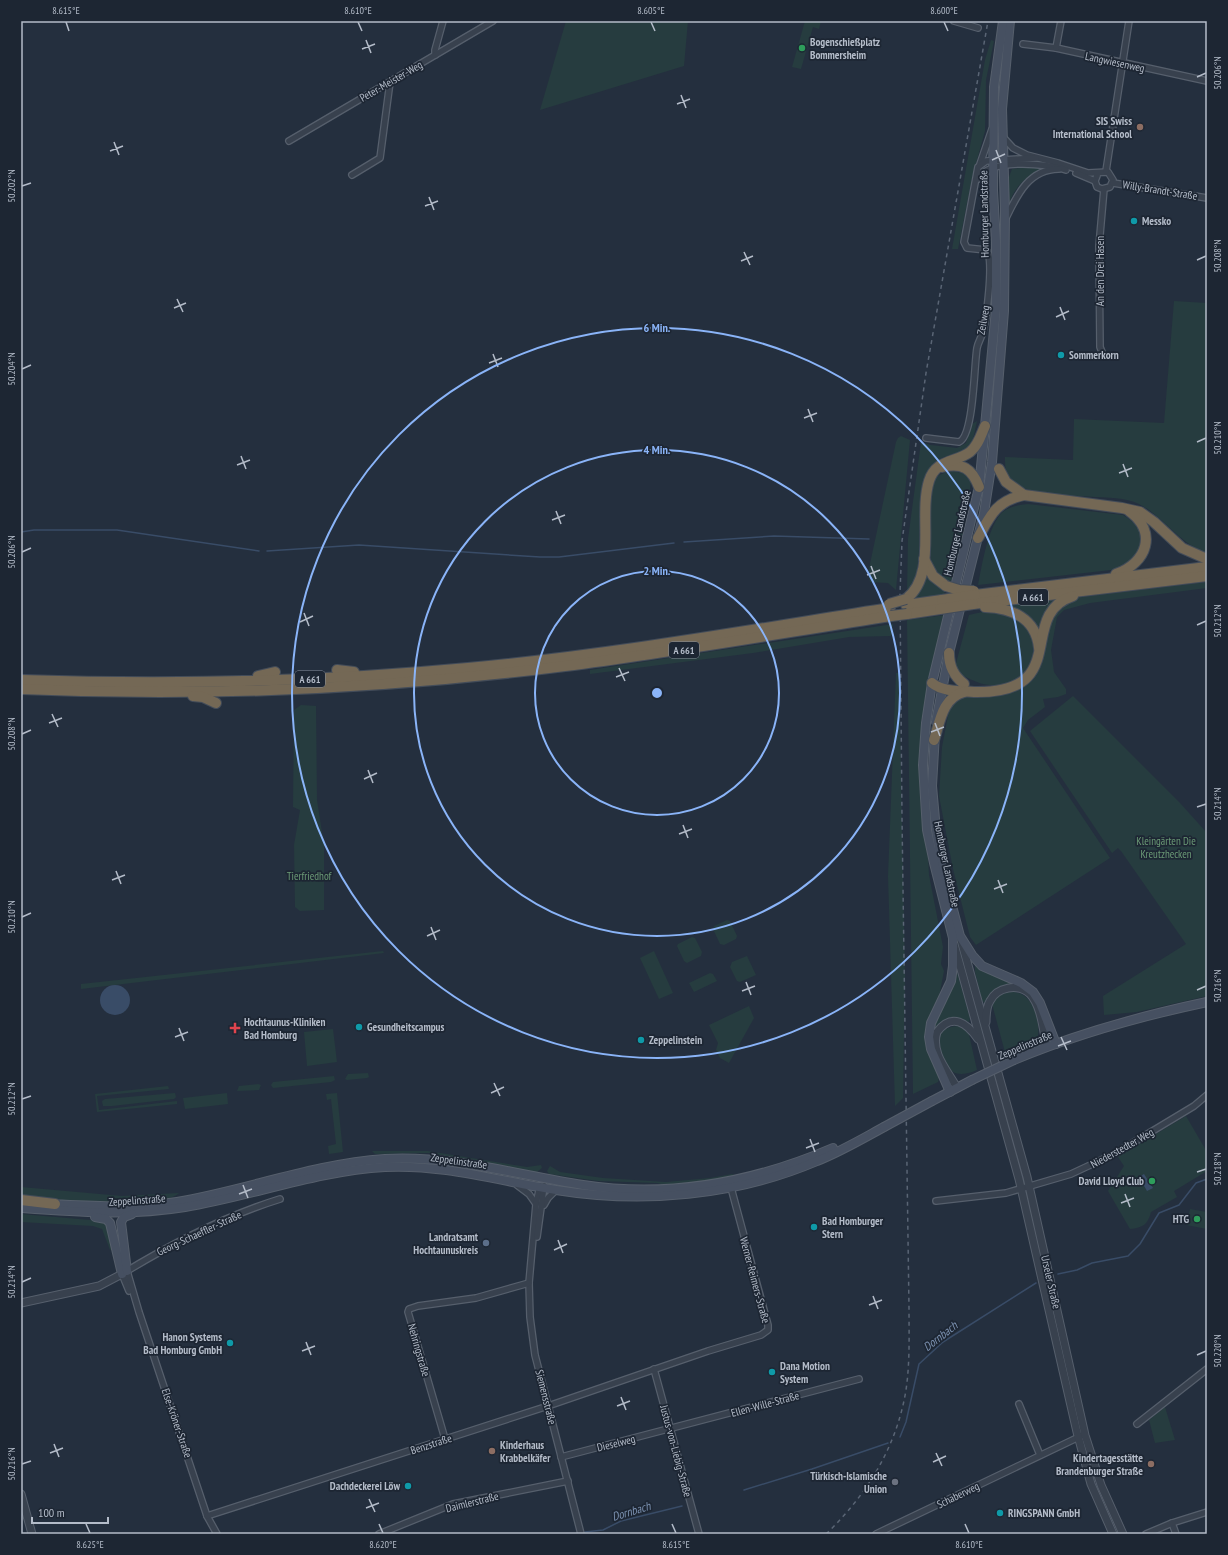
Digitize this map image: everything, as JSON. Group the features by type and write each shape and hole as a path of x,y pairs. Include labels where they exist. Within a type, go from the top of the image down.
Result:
{"highway":[{"path":"890,609 906,606 920,582 924,557 927,488 929,481 935,471 945,462 970,452 980,439 985,426"},
{"path":"935,471 948,466 965,468 972,473 979,487"},
{"path":"999,469 1006,482 1024,495"},
{"path":"978,538 994,510 1004,502 1024,495 1133,510 1147,516 1182,548 1207,559"},
{"path":"1097,580 1129,569 1135,564 1144,551 1146,536 1144,528 1135,515 1122,508"},
{"path":"924,557 933,576 946,586 959,590 974,599"},
{"name":"A 661","path":"941,604 956,606 998,592 1207,567"},
{"name":"A 661","path":"21,689 146,692 300,688 477,676 683,650 906,606 1092,589 1207,576"},
{"path":"939,684 964,688 997,690 1015,686 1029,676 1038,661 1046,623 1053,607 1063,599 1092,589"},
{"name":"A 661","path":"974,599 1005,609 1023,617 1035,633 1040,652"},
{"name":"A 661","path":"21,680 105,683 222,682 399,674 482,667 616,651 860,612 890,609"},
{"path":"949,654 951,668 964,688"},
{"path":"337,670 352,672 382,670 399,674"},
{"path":"222,682 233,677 264,676 275,672"},
{"path":"279,696 300,688"},
{"path":"934,740 946,704 953,696 964,688"},
{"path":"146,692 203,697 216,703"},
{"path":"21,1201 55,1204"}],"main road":[{"name":"Homburger Landstraße","path":"956,937 936,830 932,786 934,740 939,684 949,654 978,538 988,488 995,437 1004,311 1005,220 993,126 995,76 1003,21"},
{"name":"Homburger Landstraße","path":"956,937 934,863 927,830 923,765 979,487 996,309 998,164 1002,135 1004,70 1010,21"},
{"path":"995,437 999,469"},
{"path":"956,937 982,966 1021,983 1033,992 1040,1003 1056,1044"},
{"path":"953,1090 931,1049 929,1037 931,1023 951,982 956,937"},
{"name":"Zeppelinstraße","path":"21,1208 88,1213 136,1212 186,1207 330,1174 375,1168 429,1168 512,1181 542,1188 600,1196 648,1197 682,1195 730,1185 796,1163 884,1127 972,1080 1014,1060 1047,1047 1133,1019 1207,1002"},
{"name":"Zeppelinstraße","path":"55,1204 116,1207 176,1202 208,1196 314,1169 386,1159 446,1161 500,1169 600,1188 645,1190 730,1185"},
{"path":"41,1210 106,1219 110,1223 113,1230 118,1255 125,1273"},
{"path":"125,1273 121,1222 124,1217 136,1212"}],"street":[{"path":"435,55 434,50 443,21"},
{"name":"Peter-Meister-Weg","path":"289,141 493,21"},
{"path":"954,21 978,28"},
{"path":"1056,48 1061,21"},
{"path":"1106,171 1129,21"},
{"name":"Langwiesenweg","path":"1023,44 1056,48 1207,81"},
{"path":"352,176 380,158 390,82"},
{"name":"Zeilweg","path":"926,438 959,442 965,439 969,425 977,347 984,330 989,277 988,252 986,250 967,248 964,242 980,164 993,126"},
{"path":"1002,135 1012,148 1036,158 1058,163 1083,172 1098,173 1106,171 1113,176 1113,183 1110,187 1104,190 1097,187 1095,181 1098,173"},
{"path":"977,181 983,172 998,164 1036,158"},
{"path":"980,164 1041,164 1063,169 1095,181"},
{"path":"1005,220 1016,197 1032,178 1048,170 1063,169"},
{"name":"Willy-Brandt-Straße","path":"1113,183 1207,198"},
{"name":"An den Drei Hasen","path":"1102,352 1100,347 1099,246 1104,190"},
{"name":"Homburger Landstraße","path":"956,937 985,1028"},
{"name":"Homburger Landstraße","path":"956,937 981,1042"},
{"path":"985,1028 986,1011 991,998 1001,990 1018,988 1030,994 1036,1005 1047,1047"},
{"path":"953,1090 935,1048 934,1043 937,1032 948,1022 957,1022 970,1027 981,1042"},
{"name":"Urseler Straße","path":"985,1028 1030,1187 1091,1484 1113,1534"},
{"name":"Urseler Straße","path":"981,1042 1022,1189 1082,1436 1101,1485 1123,1534"},
{"name":"Niederstedter Weg","path":"936,1201 1000,1194 1030,1187 1071,1174 1105,1159 1175,1118 1207,1096"},
{"name":"Siemensstraße","path":"544,1178 536,1204 529,1284 530,1320 535,1355 582,1534"},
{"path":"512,1181 530,1194 536,1204"},
{"name":"Werner-Reimers-Straße","path":"654,1369 708,1351 756,1338 768,1330 768,1325 730,1185"},
{"name":"Siemensstraße","path":"532,1258 542,1209 542,1188"},
{"name":"Siemensstraße","path":"542,1209 548,1198 556,1190"},
{"name":"Georg-Schaeffler-Straße","path":"125,1273 158,1252 185,1239 248,1210 280,1199"},
{"path":"109,1282 117,1268 118,1255"},
{"path":"21,1303 109,1282 125,1273"},
{"name":"Else-Kröner-Straße","path":"125,1273 207,1516 217,1534"},
{"name":"Nehringstraße","path":"445,1439 408,1312 409,1309 418,1306 476,1298 529,1284"},
{"name":"Benzstraße","path":"207,1516 548,1406 654,1369"},
{"name":"Justus-von-Liebig-Straße","path":"654,1369 699,1534"},
{"path":"1136,1424 1207,1369"},
{"name":"Ellen-Wille-Straße","path":"671,1429 859,1378"},
{"path":"1019,1404 1040,1455"},
{"name":"Dieselweg","path":"561,1457 671,1429"},
{"name":"Schaberweg","path":"876,1534 1082,1436"},
{"name":"Daimlerstraße","path":"379,1534 453,1504 568,1481"},
{"path":"21,1494 32,1534"},
{"path":"1146,1534 1172,1523 1207,1512"},
{"path":"1172,1523 1176,1534"}],"green space":[{"path":"566,21 688,21 684,66 540,110"},
{"name":"Bogenschießplatz Bommersheim","path":"805,21 821,21 819,29 813,27 801,69 792,67"},
{"path":"991,40 994,41 986,80 985,131 972,178 958,249 952,249 985,60"},
{"path":"1035,166 1045,168 1028,177 1015,191 1009,204 1007,203 1007,182 1012,169"},
{"path":"1174,301 1207,303 1207,553 1185,541 1148,509 1138,504 1115,498 1047,494 1032,491 1019,486 1011,480 1006,472 1005,466 1005,457 1073,460 1074,419 1164,423"},
{"path":"977,421 969,447 961,453 941,458 934,465 928,485 920,525 917,570 912,586 907,593 908,539 921,442 931,445 957,448 966,443 972,424"},
{"path":"901,436 910,440 896,590 888,583 870,582 868,573 896,442"},
{"path":"953,471 967,474 971,482 962,539 951,582 940,577 933,567 929,537 929,510 934,480 940,475"},
{"path":"1028,504 1123,515 1135,524 1141,535 1138,553 1123,568 978,585 986,545 998,517 1009,508"},
{"path":"924,571 945,589 944,596 909,601"},
{"path":"1207,582 1207,588 1090,603 1064,610 1057,617 1051,650 1054,672 1066,689 1066,694 1058,697 1043,699 1045,707 1028,720 1023,728 1110,858 976,945 970,937 953,869 939,796 942,747 950,705 958,697 1011,692 1021,688 1031,680 1042,664 1050,616 1073,598"},
{"path":"1060,597 1047,610 1040,640 1030,621 1022,613 1003,604"},
{"path":"982,612 1001,612 1014,615 1022,621 1034,639 1036,654 1033,664 1027,672 1009,683 987,685 964,676 955,667 969,615"},
{"path":"946,615 921,722 929,875 943,947 941,964 944,971 939,997 929,1020 939,1077 938,1082 913,1094 907,620"},
{"path":"893,624 891,636 849,637 753,653 590,674 590,670"},
{"path":"896,673 899,673 905,975 903,1098 895,1106 888,876"},
{"name":"Kleingärten Die Kreutzhecken","path":"1073,696 1180,803 1207,833 1207,996 1137,1012 1104,1015 1103,996 1186,944 1121,851 1118,848 1112,853 1030,731"},
{"name":"Tierfriedhof","path":"301,705 316,706 317,800 324,845 324,910 300,911 295,907 294,845 300,810 293,807 294,710"},
{"path":"727,920 730,921 737,936 736,939 724,945 720,944 713,929 714,926"},
{"path":"692,937 695,938 702,952 701,956 687,963 684,961 677,946 678,944"},
{"path":"383,951 384,953 81,989 81,984"},
{"path":"654,951 673,993 659,999 640,958"},
{"path":"747,956 756,975 740,982 737,981 730,967 732,962"},
{"path":"975,964 990,974 1017,985 1007,985 998,988 988,999 986,1004 982,1001 975,972"},
{"path":"957,972 970,1018 969,1022 957,1019 932,1036 954,975"},
{"path":"710,973 713,974 717,981 694,992 689,983"},
{"path":"1007,992 1016,992 1023,995 1029,1001 1037,1016 1038,1034 1037,1042 1006,1056 992,1004 997,997"},
{"path":"749,1006 754,1018 729,1063 720,1058 716,1050 718,1043 709,1025"},
{"path":"957,1026 968,1030 977,1070 962,1074 956,1073 949,1068 941,1054 938,1043 941,1033 950,1027"},
{"path":"333,1029 337,1062 307,1066 304,1032"},
{"path":"368,1073 369,1077 367,1078 345,1079 348,1074"},
{"path":"334,1076 335,1080 331,1082 273,1088 271,1085 273,1082"},
{"path":"261,1085 259,1090 237,1091 239,1086"},
{"path":"168,1086 169,1089 97,1096 99,1110 177,1101 177,1104 97,1112 95,1094"},
{"path":"175,1093 176,1097 174,1099 112,1106 103,1106 102,1101 105,1099"},
{"path":"227,1093 228,1104 185,1109 183,1098"},
{"path":"337,1093 343,1152 329,1154 328,1146 336,1144 331,1099 327,1100 326,1094"},
{"name":"David Lloyd Club","path":"1186,1116 1207,1152 1207,1171 1174,1191 1177,1197 1151,1212 1144,1225 1138,1228 1130,1229 1108,1191 1124,1166 1118,1157"},
{"path":"372,1151 428,1151 527,1167 541,1165 542,1168 537,1172 429,1153 375,1154"},
{"path":"550,1166 560,1172 603,1178 666,1182 710,1178 732,1174 737,1176 704,1183 664,1185 657,1183 598,1181 549,1174 547,1171"},
{"path":"21,1187 122,1196 179,1193 168,1198 128,1203 78,1201 21,1196"},
{"name":"HTG","path":"1190,1209 1207,1212 1207,1229 1186,1225"},
{"path":"21,1214 102,1221 108,1226 113,1249 110,1250 102,1229 93,1226 21,1222"},
{"path":"1165,1407 1175,1440 1155,1443 1149,1420"}],"water":[{"path":"115,985 126,989 130,1000 126,1011 115,1015 104,1011 100,1000 104,989"},
{"path":"1144,1174 1153,1188 1147,1191 1139,1177"}],"waterway":[{"path":"21,532 34,530 117,530 259,551"},
{"path":"684,542 774,536 869,539"},
{"path":"267,551 359,545 559,557 674,543"},
{"name":"Dornbach","path":"1058,1274 1077,1270 1092,1263 1128,1256 1140,1244 1159,1213 1179,1205 1196,1183 1207,1179"},
{"name":"Dornbach","path":"900,1437 906,1422 919,1364 943,1342 1036,1283"},
{"name":"Dornbach","path":"744,1490 888,1443"},
{"name":"Dornbach","path":"585,1532 603,1530 621,1521 682,1506"}],"railway":[{"path":"826,1534 855,1503 878,1468 888,1450 895,1431 902,1411 906,1390 909,1349 909,1308 902,818 900,593 902,541 926,373 988,21"}],"place":[{"name":"Bogenschießplatz Bommersheim","path":"802,48"},
{"name":"SIS Swiss International School","path":"1140,127"},
{"name":"Messko","path":"1134,221"},
{"name":"Sommerkorn","path":"1061,355"},
{"name":"Gesundheitscampus","path":"359,1027"},
{"name":"Hochtaunus-Kliniken Bad Homburg","path":"235,1028"},
{"name":"Zeppelinstein","path":"641,1040"},
{"name":"David Lloyd Club","path":"1152,1181"},
{"name":"HTG","path":"1197,1219"},
{"name":"Bad Homburger Stern","path":"814,1227"},
{"name":"Landratsamt Hochtaunuskreis","path":"486,1243"},
{"name":"Hanon Systems Bad Homburg GmbH","path":"230,1343"},
{"name":"Dana Motion System","path":"772,1372"},
{"name":"Kinderhaus Krabbelkäfer","path":"492,1451"},
{"name":"Kindertagesstätte Brandenburger Straße","path":"1151,1464"},
{"name":"Türkisch-Islamische Union","path":"895,1482"},
{"name":"Dachdeckerei Löw","path":"408,1486"},
{"name":"RINGSPANN GmbH","path":"1000,1513"}]}
